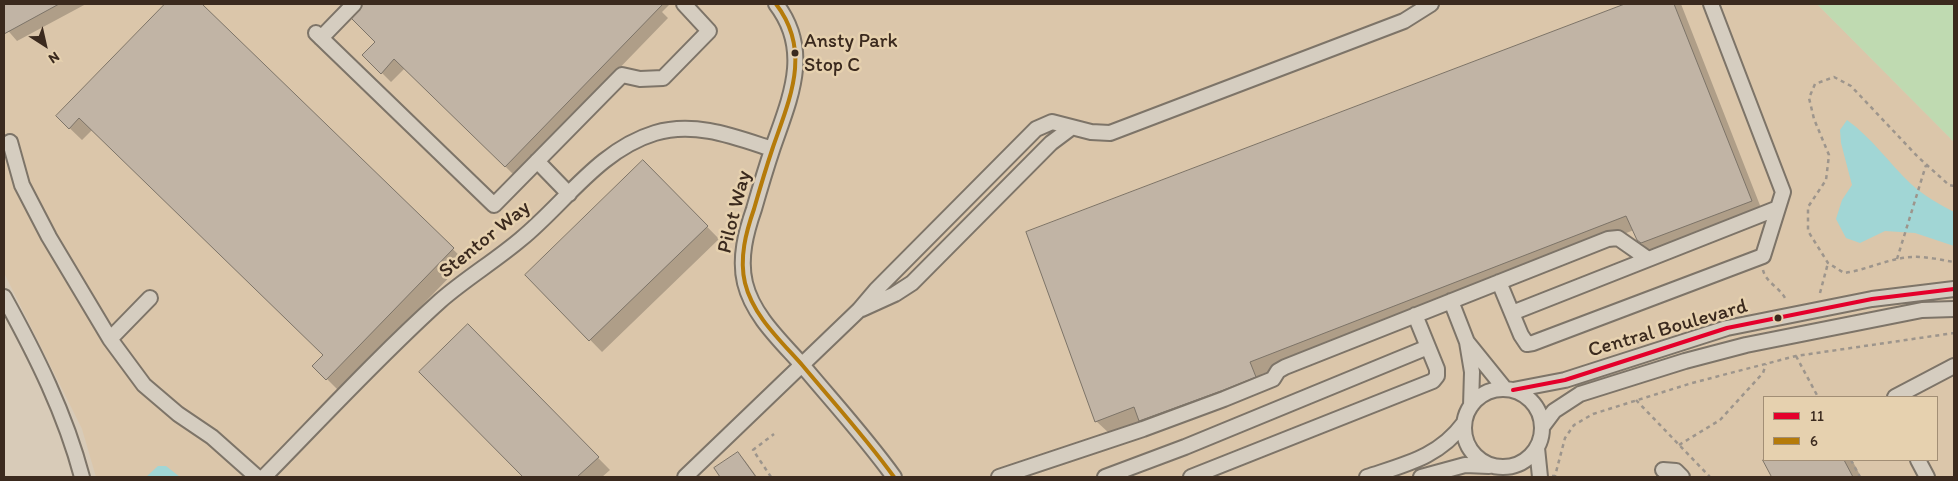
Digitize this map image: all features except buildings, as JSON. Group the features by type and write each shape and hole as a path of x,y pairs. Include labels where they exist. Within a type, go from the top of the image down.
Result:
{"street":[{"path":"354,4 319,36 494,205 622,75 640,79 662,78 709,30 684,4"},
{"name":"Pilot Way","path":"776,4 789,26 796,62 794,89 749,222 741,262 745,284 754,307 894,477"},
{"path":"685,477 859,310 876,290 1036,129 1052,122 1091,132 1110,133 1396,24 1431,4"},
{"path":"1499,282 1527,344 1760,258 1766,252 1783,192 1711,4"},
{"name":"Stentor Way","path":"264,477 440,300 521,239 602,162 626,144 656,132 683,128 707,129 772,150"},
{"path":"859,310 895,294 912,283 1051,143 1071,128"},
{"path":"10,142 22,185 49,237 110,339 144,385 178,414 212,437 257,477"},
{"path":"537,161 569,194"},
{"path":"1512,313 1778,208"},
{"path":"999,477 1143,429 1224,399 1272,379 1278,371 1285,367 1614,238 1618,238 1648,259"},
{"name":"Central Boulevard","path":"1509,389 1565,380 1727,328 1872,299 1954,289"},
{"path":"4,297 50,386 75,450 82,477"},
{"path":"110,339 150,298"},
{"path":"1367,477 1416,461 1441,448 1453,438 1464,422 1471,406 1472,372 1467,342 1451,301"},
{"name":"Central Boulevard","path":"1542,427 1554,410 1580,394 1685,361 1746,345 1912,312 1954,309"},
{"path":"1191,477 1433,382 1437,376 1437,369 1415,315"},
{"path":"1467,342 1509,389 1531,400 1541,417 1542,427 1537,448 1540,477"},
{"path":"1105,477 1185,448 1428,347"},
{"path":"1897,396 1954,366"},
{"path":"1471,406 1485,394 1509,389"},
{"path":"1464,422 1466,440 1470,449 1483,462 1498,466 1514,477"},
{"path":"1421,477 1465,465 1498,466 1521,462 1537,448"},
{"path":"1919,461 1927,477"},
{"path":"1664,470 1676,471 1682,477"}],"path":[{"path":"1954,186 1949,185 1926,165 1851,86 1834,77 1815,84 1809,98 1814,119 1829,156 1826,180 1808,207 1808,231 1828,263 1844,274 1863,271 1898,259 1913,257 1954,262"},
{"path":"1898,259 1926,165"},
{"path":"1760,258 1765,278 1782,292 1786,300"},
{"path":"1820,293 1828,263"},
{"path":"1540,477 1555,476 1565,438 1574,425 1593,414 1636,400 1796,356 1954,333"},
{"path":"1796,356 1817,396"},
{"path":"1680,446 1720,420 1763,373 1766,364"},
{"path":"1636,400 1710,477"},
{"path":"772,477 753,450 774,434"},
{"path":"1852,461 1860,477"}],"shaded area":[{"path":"4,4 1817,4 1954,142 1954,477 96,477 82,429 4,273"}],"green space":[{"path":"1817,4 1954,4 1954,142"}],"water":[{"path":"1847,120 1916,188 1932,200 1954,212 1954,246 1915,233 1885,231 1860,243 1846,238 1836,219 1842,200 1852,185 1841,143 1840,130"},
{"path":"158,466 166,466 180,477 146,477"}],"transit line":[{"name":"6","path":"776,4 787,22 793,39 794,75 786,111 748,227 743,255 745,283 754,306 769,328 849,420 894,477"},
{"name":"11","path":"1513,390 1565,380 1727,328 1872,299 1954,289"}],"place":[{"name":"Ansty Park Stop C","path":"795,53"}]}
